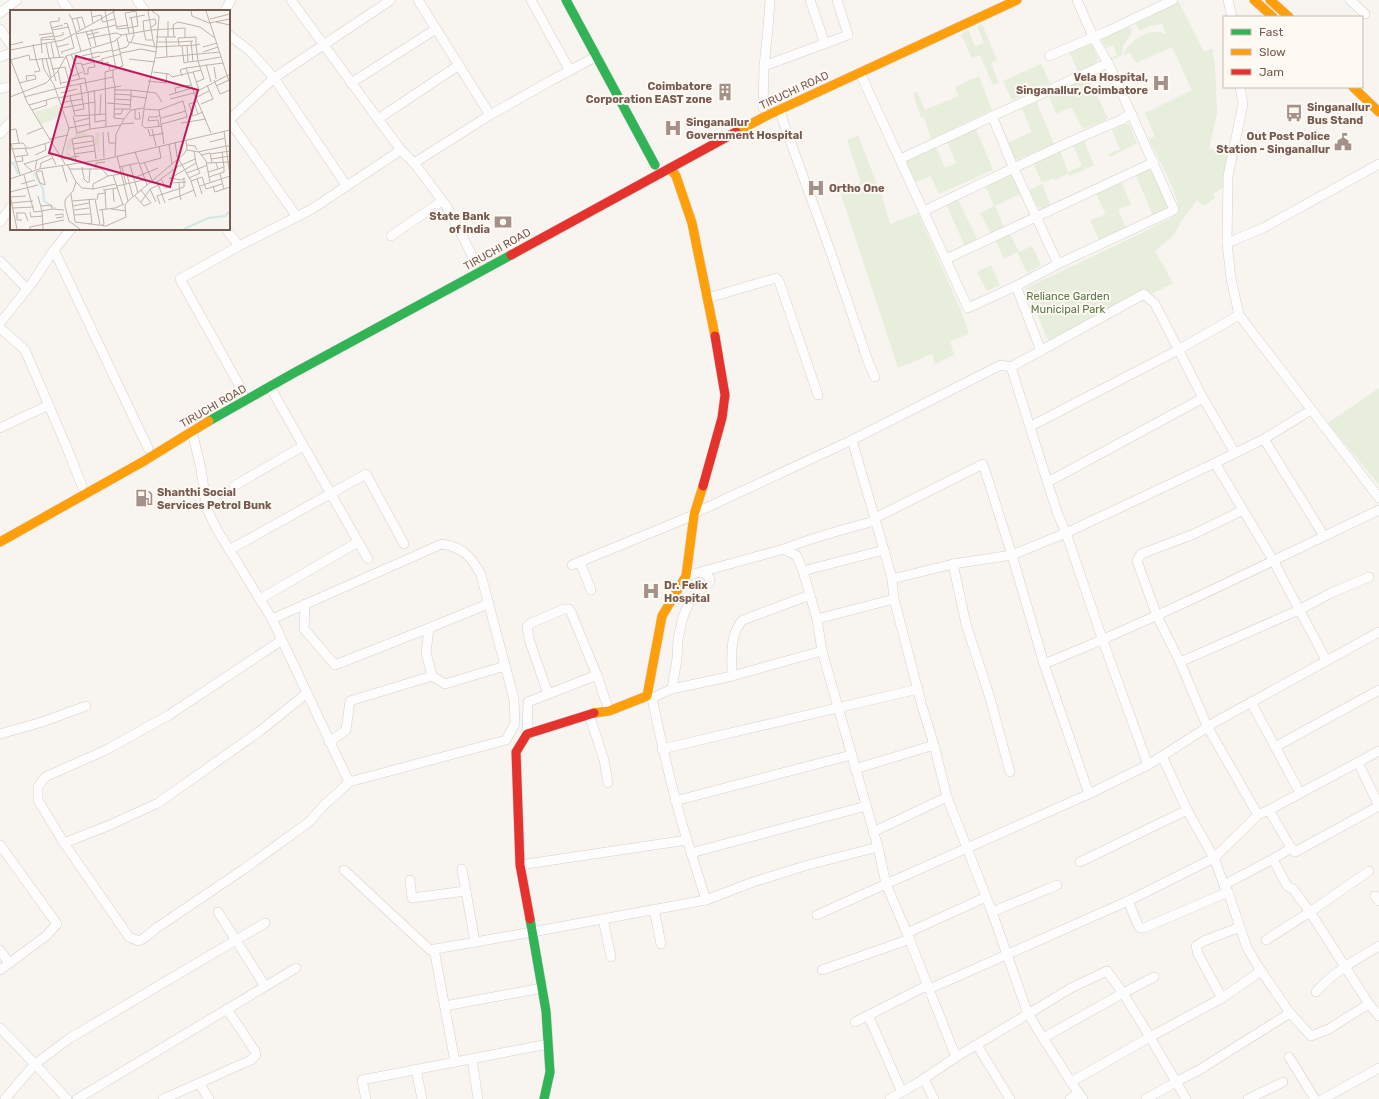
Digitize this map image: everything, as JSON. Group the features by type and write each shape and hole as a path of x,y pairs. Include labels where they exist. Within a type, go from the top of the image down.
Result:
{"main road":[{"path":"566,0 655,165"},
{"name":"TIRUCHI ROAD","path":"701,141 763,108 778,105 860,73 1017,0"},
{"path":"1254,0 1272,16"},
{"path":"1270,0 1288,16"},
{"path":"945,22 950,31"},
{"path":"1363,85 1379,100"},
{"path":"1354,88 1379,112"},
{"name":"TIRUCHI ROAD","path":"0,542 144,461 270,387 766,116 778,105"},
{"path":"544,1099 550,1072 546,1011 520,865 516,752 527,734 590,714 609,711 647,696 662,616 686,576 694,514 699,502 722,418 725,395 708,298 692,223 676,176 670,168"},
{"name":"TIRUCHI ROAD","path":"69,493 243,392 344,336"}],"street":[{"path":"0,12 17,0"},
{"path":"62,0 68,10"},
{"path":"137,0 144,10"},
{"path":"226,10 231,0"},
{"path":"230,119 274,78 392,0"},
{"path":"418,0 490,115"},
{"path":"531,0 570,71"},
{"path":"763,108 764,66 770,0"},
{"path":"810,0 825,44"},
{"path":"764,66 848,35 837,0"},
{"path":"860,73 968,308 1174,210 1154,162 1108,63 1093,37 1077,0"},
{"path":"1049,56 1173,0"},
{"path":"1228,0 1232,16"},
{"path":"1350,0 1365,14"},
{"path":"294,1 351,83 401,150 414,163 447,207 476,263"},
{"path":"0,29 10,44"},
{"path":"351,83 436,29"},
{"path":"230,36 250,51 274,78 346,186"},
{"path":"0,57 10,53"},
{"path":"414,163 490,115 597,56"},
{"path":"900,159 1108,63"},
{"path":"378,119 459,65"},
{"path":"0,89 10,86"},
{"path":"1240,88 1243,104 1228,176 1227,243 1231,278 1239,315 1379,498"},
{"path":"778,105 875,377"},
{"path":"924,211 1046,152 1121,120 1131,113"},
{"path":"992,116 1058,264"},
{"path":"230,121 297,217"},
{"path":"0,134 10,122"},
{"path":"243,392 180,279 239,246 312,209 401,150"},
{"path":"946,259 1154,162"},
{"path":"1227,243 1263,228 1379,164"},
{"path":"391,236 442,201"},
{"path":"0,222 10,208"},
{"path":"0,323 70,230"},
{"path":"227,230 239,246"},
{"path":"54,250 142,451"},
{"path":"0,261 27,289"},
{"path":"708,298 776,278 779,281 818,395"},
{"path":"1016,286 1041,351"},
{"path":"591,590 576,564 694,514 852,440 1001,365 1011,367 1144,294 1155,304 1203,398 1235,453"},
{"path":"1031,426 1178,350 1239,315"},
{"path":"0,328 25,350 82,486"},
{"path":"1011,367 1031,426 1057,512 1066,533 1148,765"},
{"path":"270,387 368,559"},
{"path":"1048,482 1203,398"},
{"path":"0,428 49,405"},
{"path":"892,579 952,564 1012,554 1066,533 1264,439 1311,410"},
{"path":"192,432 201,470 207,509 216,528 272,619 349,782"},
{"path":"1264,439 1324,536"},
{"path":"852,440 892,579 894,599 947,797 992,912 1028,1014 1081,1096 1070,1099"},
{"path":"234,486 303,446"},
{"path":"1215,463 1273,560 1326,660"},
{"path":"686,576 784,549 830,533 875,520 983,464 1012,554 1044,664 1088,794"},
{"path":"229,550 366,474 404,544"},
{"path":"1243,510 1194,534 1141,554 1137,561 1157,616 1180,662 1208,726 1258,815"},
{"path":"1044,664 1103,641 1379,510"},
{"path":"260,599 358,542"},
{"path":"272,619 442,544 461,549 474,561 480,575 514,699 515,724 506,740 349,782 325,804 309,822 244,869 139,941 129,937 64,843 38,800 38,787 45,778 106,750 169,715 282,640"},
{"path":"784,549 797,556 803,571 817,619 822,651 878,848 886,884 909,936 956,1057"},
{"path":"803,571 884,550"},
{"path":"952,564 966,624 990,698 1010,772"},
{"path":"672,689 677,660 678,639 683,617 688,605 698,591 709,582 710,579 702,572"},
{"path":"1180,662 1299,610 1369,577"},
{"path":"732,676 733,640 738,625 743,620 810,595"},
{"path":"817,619 894,599"},
{"path":"305,604 304,628 335,665 488,604"},
{"path":"548,694 529,639 527,627 531,623 564,609 569,609 597,675 609,711"},
{"path":"428,628 426,653 432,676 445,684 506,666"},
{"path":"817,915 1088,794 1148,765 1208,726 1379,632"},
{"path":"706,900 675,801 662,749 652,698 672,689 732,676 822,651"},
{"path":"527,734 528,702 597,675"},
{"path":"329,742 346,730 350,701 432,676"},
{"path":"662,749 918,689"},
{"path":"1275,746 1379,690"},
{"path":"64,843 110,825 158,803 260,731 307,693"},
{"path":"1251,702 1300,793"},
{"path":"0,734 42,722 86,706"},
{"path":"590,714 604,760 608,783"},
{"path":"855,769 934,745"},
{"path":"855,1022 929,987 1128,901 1214,858 1258,815 1379,751"},
{"path":"675,801 851,755"},
{"path":"1162,756 1187,810 1214,858 1247,948 1290,1013 1311,1036 1329,1029 1369,1004"},
{"path":"1270,810 1291,848 1295,852 1379,806 1358,762"},
{"path":"873,832 947,797"},
{"path":"691,853 866,806"},
{"path":"1080,862 1187,810"},
{"path":"520,865 687,840"},
{"path":"0,845 57,924 46,936 0,970"},
{"path":"344,870 430,950 706,900 753,882 808,865 878,848"},
{"path":"1128,901 1138,925 1140,928 1144,928 1226,888 1291,848"},
{"path":"1273,859 1287,886 1293,889 1310,912 1369,1004 1379,1016"},
{"path":"462,869 475,942"},
{"path":"1266,940 1310,912 1369,871"},
{"path":"410,880 412,898 466,891"},
{"path":"992,912 1057,885"},
{"path":"822,970 909,936 986,897"},
{"path":"654,910 661,944"},
{"path":"218,912 265,986"},
{"path":"603,919 611,957"},
{"path":"6,1099 35,1064 70,1038 265,924"},
{"path":"1222,998 1198,954 1196,946 1204,941 1240,927"},
{"path":"1316,992 1321,986 1345,967 1379,946"},
{"path":"434,949 456,1062"},
{"path":"0,950 9,963"},
{"path":"77,1099 296,968"},
{"path":"890,1099 924,1079 956,1057 1072,988 1107,971 1123,993 1186,1099"},
{"path":"1071,1082 1222,998 1261,971"},
{"path":"1043,1038 1154,977"},
{"path":"445,1006 542,988"},
{"path":"163,1099 250,1060 256,1055 255,1051 226,1009"},
{"path":"1146,1099 1199,1070 1290,1013"},
{"path":"868,1015 902,1092"},
{"path":"0,1028 67,1099"},
{"path":"366,1099 362,1080 548,1044"},
{"path":"977,1045 1010,1099"},
{"path":"1289,1057 1315,1099"},
{"path":"472,1059 478,1099"},
{"path":"1323,1099 1379,1068"},
{"path":"416,1069 422,1099"},
{"path":"924,1079 934,1099"},
{"path":"199,1082 209,1099"},
{"path":"1248,1099 1283,1082"}],"green space":[{"name":"Reliance Garden Municipal Park","path":"1179,2 1204,52 1212,48 1215,66 1217,113 1209,149 1229,152 1224,187 1213,194 1215,198 1204,206 1197,200 1182,220 1174,235 1155,251 1173,283 1051,347 1026,288 1146,231 1178,214 1173,188 1149,139 1155,136 1145,113 1192,90 1172,47 1136,63 1130,53 1123,55 1135,39 1147,33 1160,32 1166,34 1162,24 1150,26 1140,31 1135,24"},
{"path":"982,24 997,60 991,63 999,83 993,85 980,55 972,58 961,34 968,30 975,46 984,43 977,26"},
{"path":"1130,27 1132,32 1123,46 1122,55 1112,60 1110,58 1117,55 1113,45 1106,48 1101,38"},
{"path":"1091,42 1098,59 1095,64 1078,71 1069,52"},
{"path":"1041,64 1050,83 1012,100 1003,81"},
{"path":"979,76 992,110 931,139 924,117 921,118 913,93 917,92 925,110 959,96 955,87"},
{"path":"1088,77 1108,119 1083,129 1071,107 1056,114 1049,96"},
{"path":"1036,101 1054,144 1016,160 1007,143 1032,132 1022,109"},
{"path":"1129,124 1137,143 1110,157 1108,154 1120,149 1112,130"},
{"path":"976,129 993,170 939,194 931,176 914,183 904,161 936,147 945,168 956,163 947,142"},
{"path":"858,136 883,199 890,224 918,213 962,313 969,334 950,341 954,355 935,364 932,354 898,368 840,191 861,183 847,140"},
{"path":"1084,141 1094,165 1070,176 1068,174 1055,180 1054,178 1042,183 1033,162 1060,150 1068,172 1082,166 1073,145"},
{"path":"1149,167 1168,207 1153,216 1135,173"},
{"path":"1010,174 1014,176 1022,193 995,206 1004,227 991,233 980,213 994,206 985,185"},
{"path":"1121,182 1131,204 1118,210 1126,228 1099,240 1090,220 1106,214 1096,193"},
{"path":"1042,184 1051,206 1043,209 1037,206 1029,190"},
{"path":"958,199 977,239 965,246 946,204"},
{"path":"1010,234 1019,252 1032,246 1041,265 1027,273 1017,252 1004,259 995,240"},
{"path":"991,265 1000,285 987,291 977,272"},
{"path":"1379,388 1379,485 1328,423"}],"traffic: fast":[{"path":"566,0 655,165"},
{"path":"209,421 292,374 511,255"},
{"path":"530,919 546,1011 550,1072 544,1099"}],"traffic: slow":[{"path":"736,132 766,116 1017,0"},
{"path":"1254,0 1272,16"},
{"path":"1270,0 1288,16"},
{"path":"1354,88 1379,112"},
{"path":"670,168 676,176 692,223 715,336"},
{"path":"0,542 144,461 209,421"},
{"path":"594,713 609,711 647,696 662,616 686,576 694,515 703,486"}],"traffic: jam":[{"path":"511,255 736,132"},
{"path":"703,486 722,418 725,395 715,336"},
{"path":"530,919 520,865 516,752 527,734 594,713"}],"place":[{"name":"Vela Hospital, Singanallur, Coimbatore","path":"1161,83"},
{"name":"Coimbatore Corporation EAST zone","path":"725,92"},
{"name":"Singanallur Bus Stand","path":"1294,113"},
{"name":"Singanallur Government Hospital","path":"673,128"},
{"name":"Out Post Police Station - Singanallur","path":"1343,142"},
{"name":"Ortho One","path":"816,188"},
{"name":"State Bank of India","path":"503,222"},
{"name":"Shanthi Social Services Petrol Bunk","path":"144,498"},
{"name":"Dr. Felix Hospital","path":"651,591"}]}
